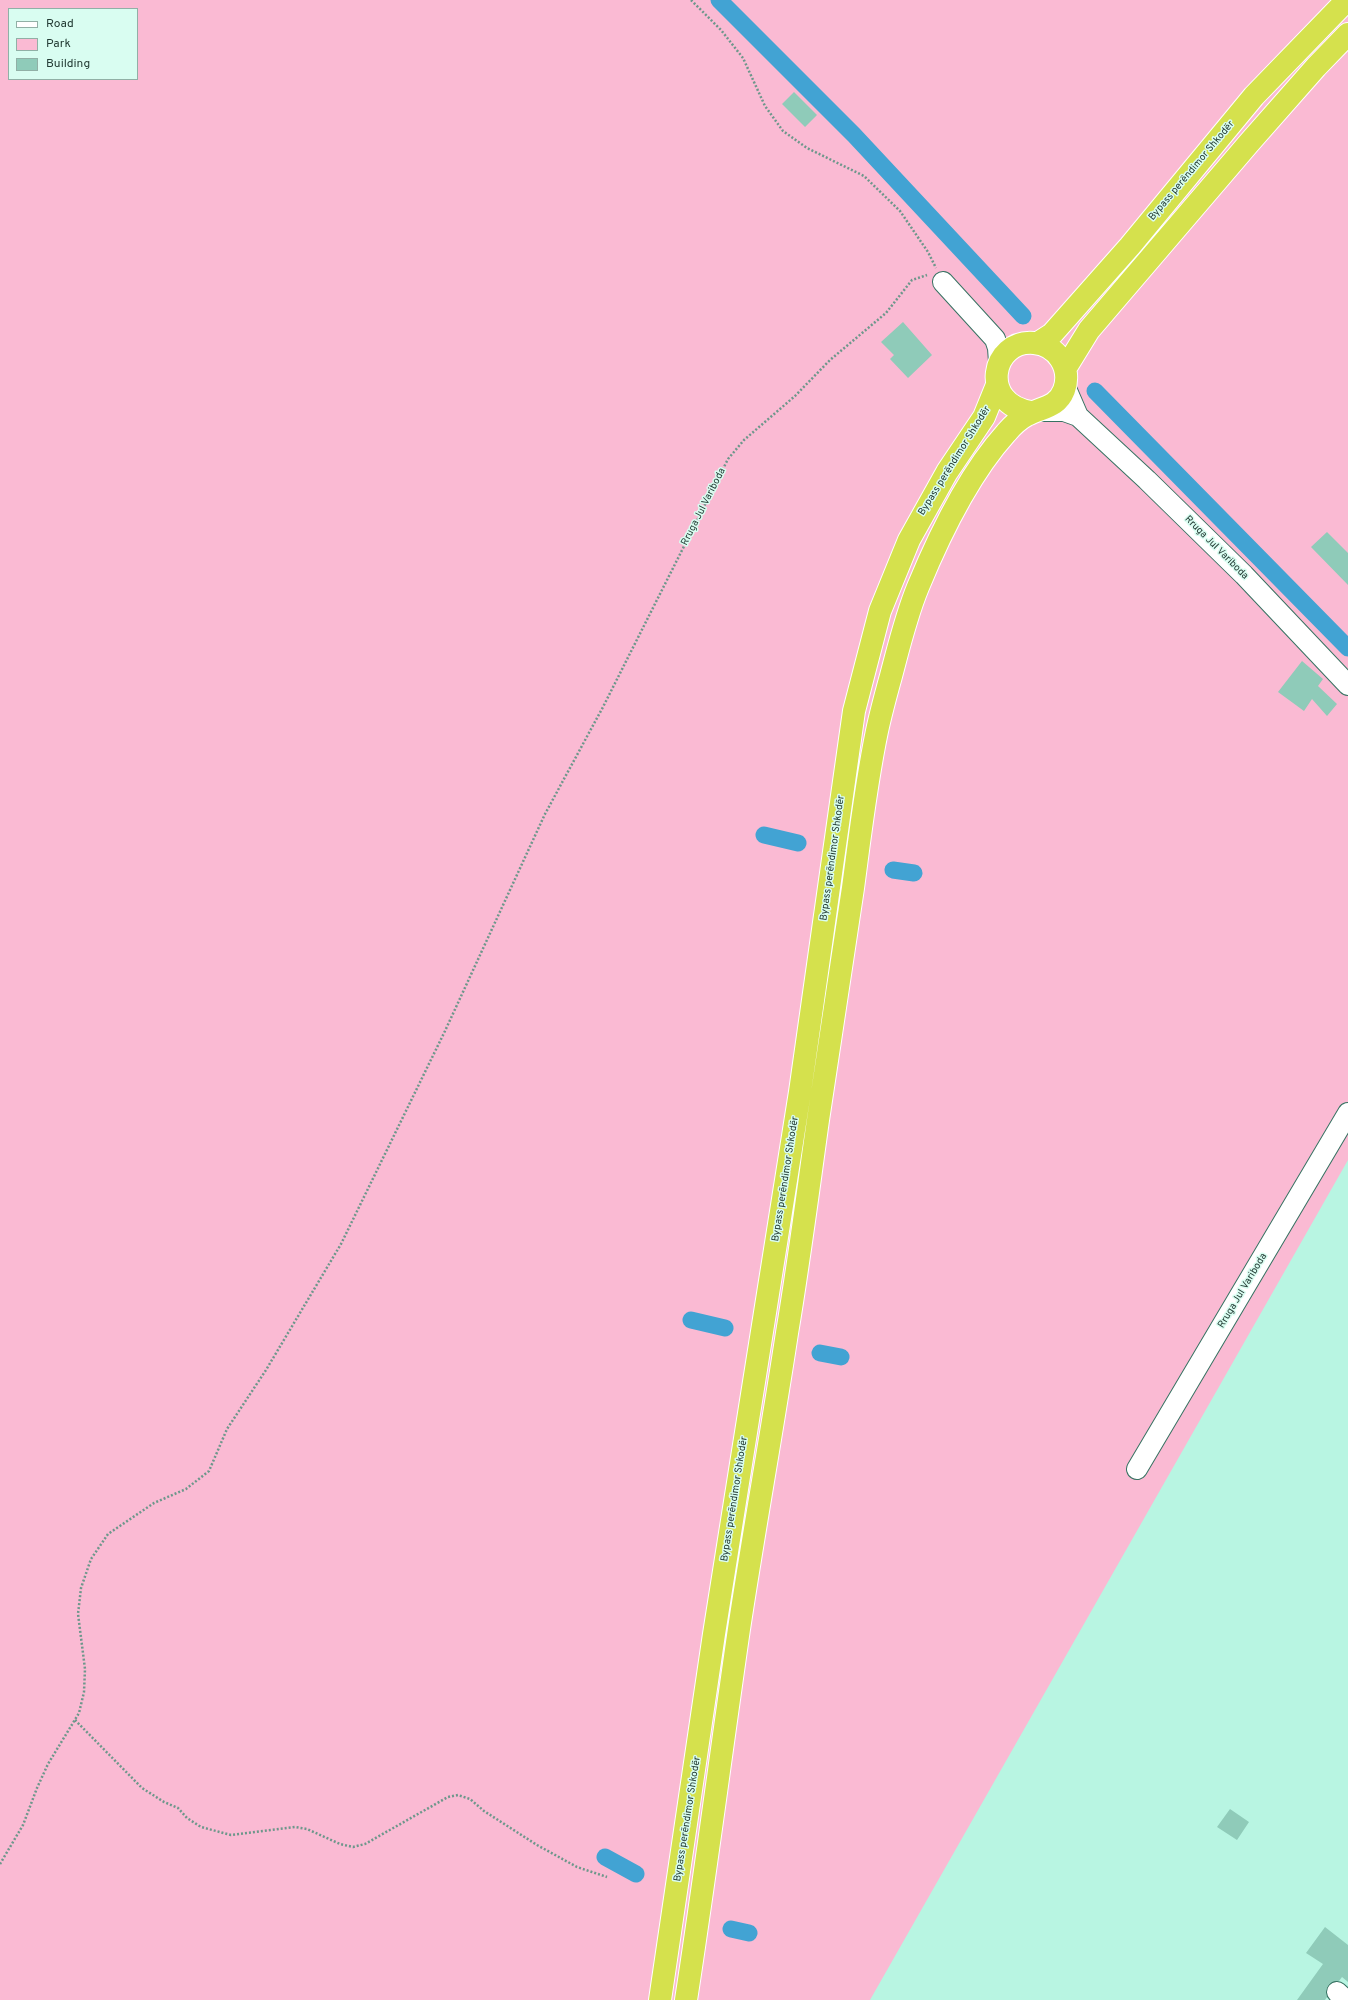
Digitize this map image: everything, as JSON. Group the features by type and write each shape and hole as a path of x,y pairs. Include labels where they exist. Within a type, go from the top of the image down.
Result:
{"highway":[{"name":"Bypass perëndimor Shkodër","path":"1037,411 1020,410 1004,400 997,385 996,374 999,362 1006,353 1015,346 1032,342 1052,334 1254,96 1347,0"},
{"path":"686,2000 700,1916 740,1620 787,1334 877,728 904,624 935,545 986,457 1015,423 1052,405 1059,399 1065,378 1089,330 1248,142 1348,34"},
{"path":"1032,342 1049,347 1058,354 1064,364 1065,378"},
{"name":"Bypass perëndimor Shkodër","path":"660,2000 714,1634 800,1092 854,711 880,610 909,540 946,472 984,417 997,385"}],"street":[{"path":"943,282 990,332 998,348 999,362"},
{"path":"990,332 1015,342 1032,342"},
{"name":"Rruga Jul Variboda","path":"1065,378 1078,416"},
{"name":"Rruga Jul Variboda","path":"1037,411 1064,411 1078,416 1141,474 1238,570 1348,685"},
{"name":"Rruga Jul Variboda","path":"1137,1470 1348,1112"},
{"path":"657,2000 664,1979"}],"path":[{"path":"691,0 721,30 742,58 765,106 783,130 807,148 864,176 900,211 928,252 943,282"},
{"name":"Rruga Jul Variboda","path":"0,1864 23,1825 48,1764 79,1713 84,1692 85,1669 79,1607 81,1588 91,1559 108,1534 154,1502 186,1489 209,1471 227,1429 266,1370 341,1244 445,1031 545,814 603,707 728,459 744,440 795,396 830,360 886,313 912,280 929,274 943,282"},
{"path":"75,1720 142,1788 151,1795 178,1808 187,1818 201,1828 231,1836 295,1827 307,1829 340,1844 353,1847 365,1844 448,1797 458,1795 470,1799 484,1811 550,1853 577,1867 607,1877"}],"green space":[{"path":"0,0 1348,0 1348,1160 870,2000 0,2000"}],"building":[{"path":"794,92 817,115 805,127 782,104"},
{"path":"903,322 932,355 908,378 890,359 894,355 881,342"},
{"path":"1327,532 1348,553 1348,585 1311,547"},
{"path":"1302,661 1323,679 1318,686 1337,704 1327,716 1312,699 1304,711 1278,692"},
{"path":"1230,1809 1249,1822 1237,1840 1217,1827"},
{"path":"1325,1927 1348,1945 1348,1982 1342,1977 1339,1981 1329,1984 1326,1989 1327,1997 1325,2000 1297,2000 1323,1964 1306,1953"}],"waterway":[{"path":"719,0 854,135 1023,316"},
{"path":"1095,391 1348,648"},
{"path":"764,835 798,843"},
{"path":"893,870 914,873"},
{"path":"691,1320 725,1328"},
{"path":"820,1353 841,1357"},
{"path":"605,1857 636,1874"},
{"path":"731,1929 749,1933"}]}
